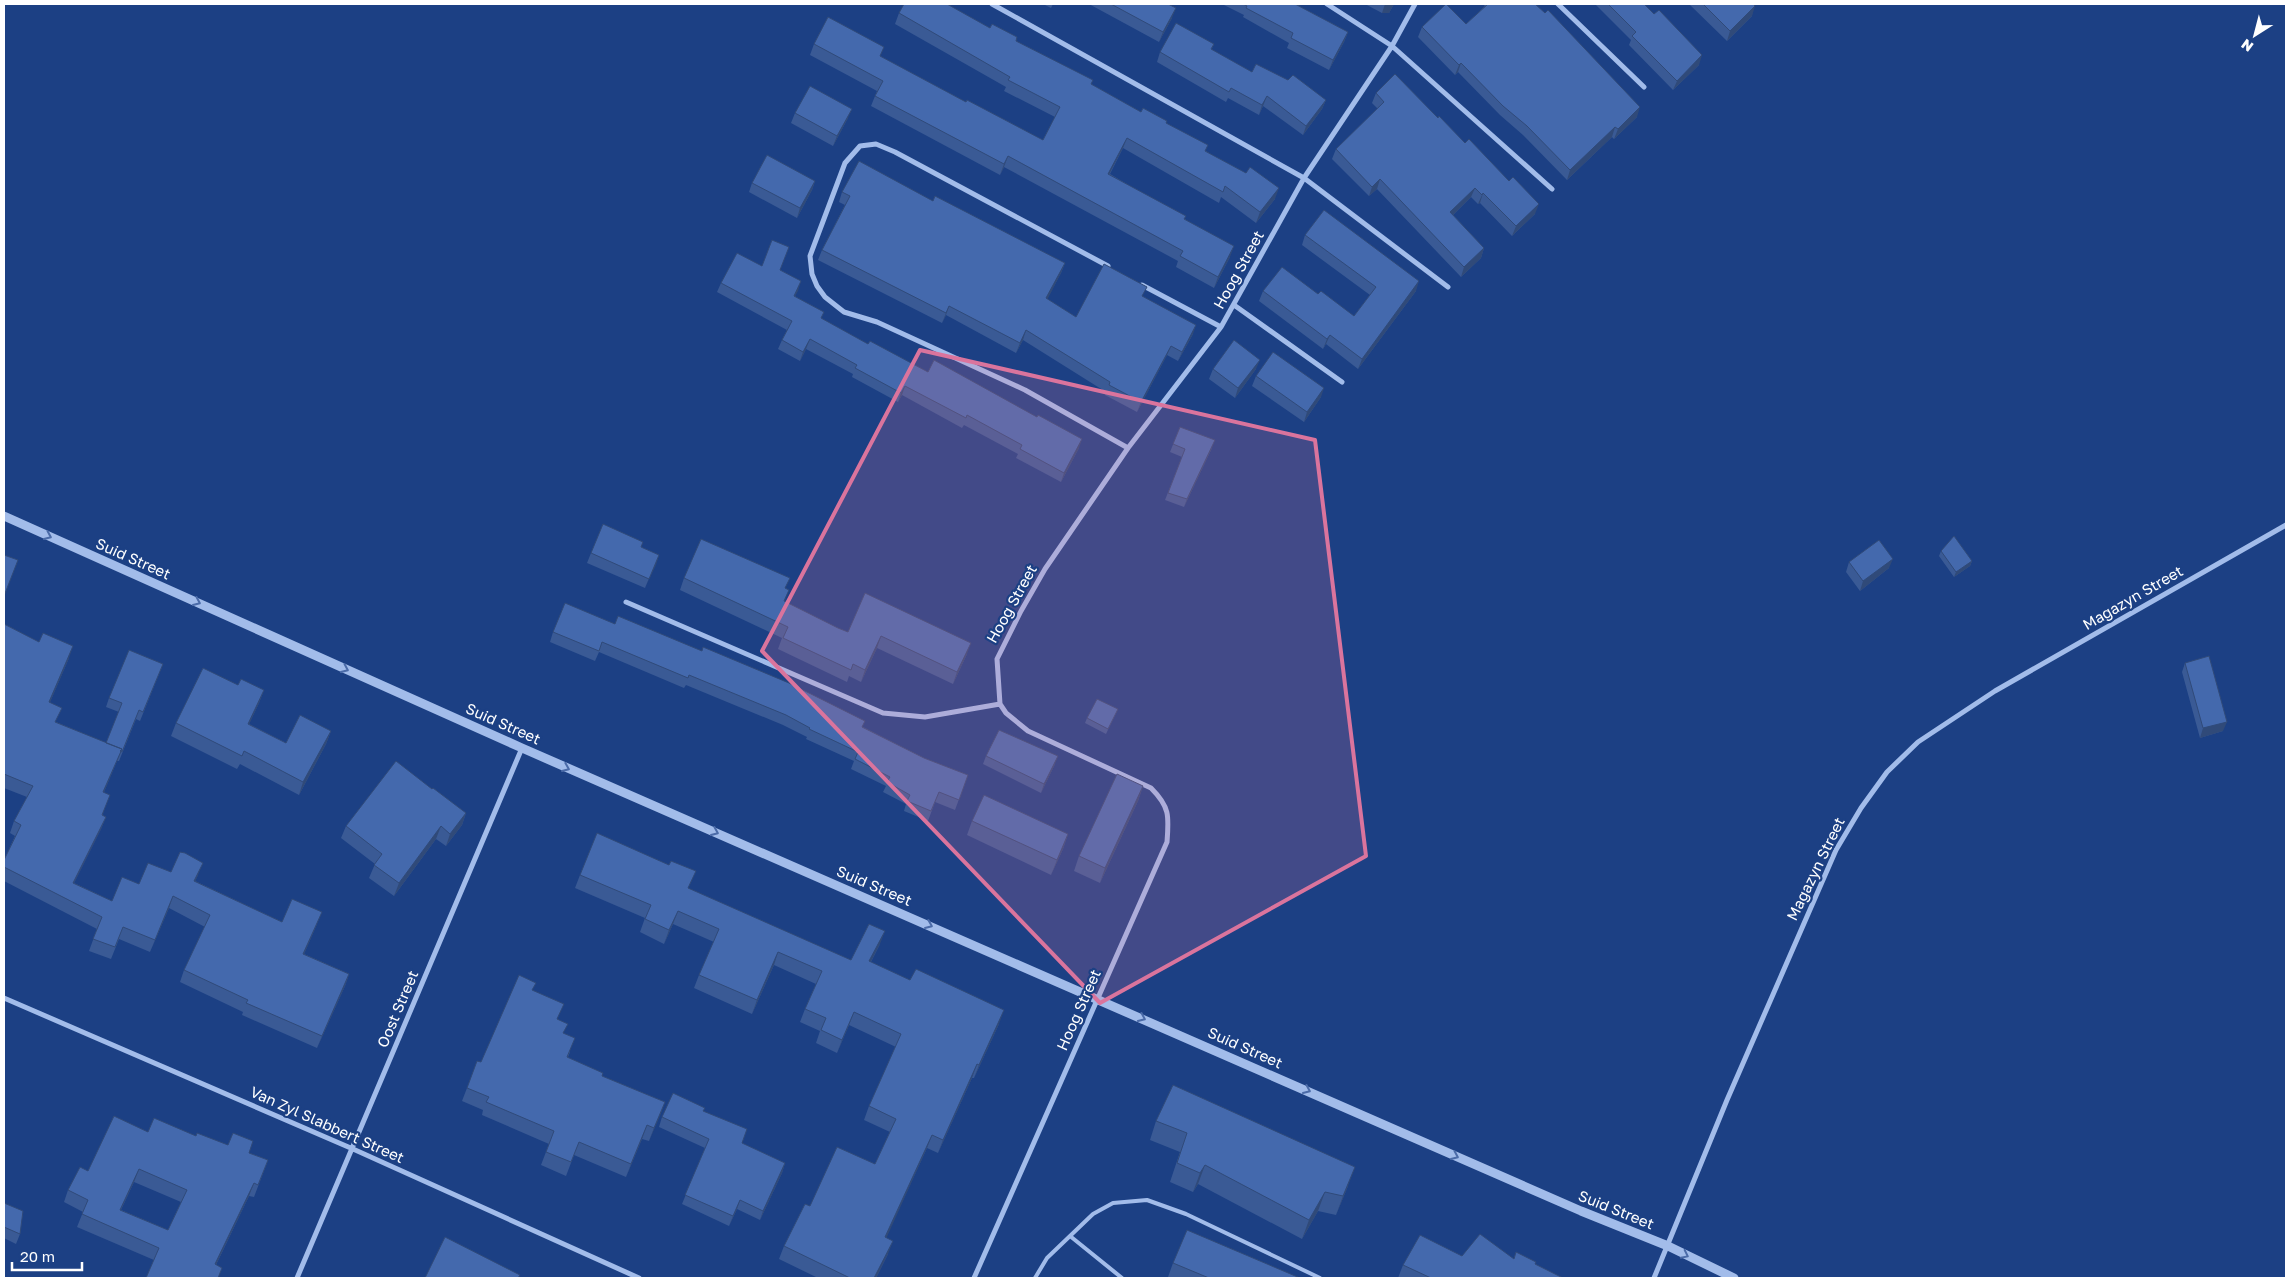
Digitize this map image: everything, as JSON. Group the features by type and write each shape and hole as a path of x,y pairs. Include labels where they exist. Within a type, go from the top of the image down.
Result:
{"street":[{"path":"992,4 1304,178 1448,287"},
{"path":"1327,4 1392,46 1552,189"},
{"name":"Hoog Street","path":"974,1278 1167,842 1168,809 1163,800 1151,788 1028,731 1006,713 1000,704 997,659 1045,569 1128,448 1221,327 1304,178 1392,46 1415,4"},
{"path":"1558,4 1644,87"},
{"path":"1116,270 895,152 870,144 860,146 845,163 810,256 817,286 834,305 844,312 877,322 1026,390 1128,448"},
{"path":"1134,280 1221,327"},
{"path":"1234,305 1342,382"},
{"name":"Suid Street","path":"4,516 522,748 1097,998 1573,1208 1668,1246 1734,1278"},
{"name":"Magazyn Street","path":"1654,1278 1727,1100 1836,850 1861,808 1887,772 1918,742 1995,691 2286,525"},
{"path":"626,602 883,713 925,717 1000,704"},
{"name":"Oost Street","path":"297,1278 522,748"},
{"name":"Van Zyl Slabbert Street","path":"4,998 353,1149 639,1278"}],"lane":[{"path":"1035,1278 1048,1258 1093,1214 1113,1203 1147,1200 1186,1214 1320,1278"},
{"path":"1070,1236 1122,1278"}],"highlighted area":[{"path":"920,350 1315,440 1366,856 1100,1003 762,651"}],"building":[{"path":"904,4 947,4 990,28 992,24 1017,37 1016,41 1093,80 1091,84 1141,112 1143,108 1167,121 1166,123 1208,145 1205,151 1246,173 1250,167 1279,188 1260,212 1225,186 1223,192 1127,138 1108,174 1186,216 1184,219 1234,246 1218,277 1180,256 1183,251 1008,156 1004,164 875,96 883,81 814,44 828,17 884,47 880,56 1043,140 1060,107 1008,80 1010,77 899,13"},
{"path":"1111,4 1168,4 1176,8 1163,32"},
{"path":"1243,4 1295,4 1348,32 1333,60 1291,38 1293,33 1246,8 1247,6"},
{"path":"1446,4 1466,24 1488,4 1535,4 1545,13 1548,10 1640,107 1618,129 1615,127 1570,170 1527,126 1503,106 1461,63 1459,65 1422,27"},
{"path":"1608,4 1644,4 1654,14 1659,10 1702,55 1677,81 1632,36 1636,32"},
{"path":"1703,4 1753,4 1755,6 1730,31"},
{"path":"1176,23 1214,44 1211,49 1252,72 1256,64 1288,80 1293,75 1326,100 1306,126 1267,96 1262,105 1231,88 1229,92 1160,52"},
{"path":"1395,74 1465,143 1469,139 1509,181 1513,177 1539,204 1516,226 1483,193 1482,195 1475,188 1450,212 1484,248 1464,267 1380,179 1372,187 1336,149 1384,102 1376,93"},
{"path":"810,86 852,109 837,136 795,113"},
{"path":"767,155 815,181 800,208 752,183"},
{"path":"859,161 933,201 935,196 1065,263 1046,298 1076,317 1104,264 1147,287 1142,296 1196,325 1182,352 1171,346 1141,402 1109,385 1110,382 1026,330 1020,343 949,306 946,313 822,250 850,196 842,192"},
{"path":"1324,210 1419,281 1362,359 1330,335 1327,339 1263,291 1282,267 1318,294 1321,291 1354,316 1376,287 1305,235"},
{"path":"772,240 789,247 780,270 801,281 794,296 824,312 821,318 868,344 870,341 928,372 934,360 1037,417 1038,415 1082,439 1064,473 1020,449 1022,445 967,415 966,418 905,386 901,393 855,368 857,365 810,339 803,352 782,340 792,321 721,283 737,253 762,266"},
{"path":"1234,340 1260,360 1238,388 1213,369"},
{"path":"1273,352 1324,388 1307,412 1256,376"},
{"path":"1180,427 1215,440 1187,499 1168,493 1185,449 1173,444"},
{"path":"603,524 643,542 641,547 659,555 649,579 591,553"},
{"path":"1954,536 1972,561 1956,572 1941,551"},
{"path":"701,539 790,578 785,588 789,590 784,601 848,632 865,593 971,643 957,672 881,636 865,670 853,664 851,670 783,638 788,627 684,578"},
{"path":"1879,540 1893,559 1863,581 1849,562"},
{"path":"4,555 18,560 4,596"},
{"path":"565,603 615,624 618,616 702,651 703,647 789,683 865,721 862,727 924,758 968,775 959,800 939,792 931,811 907,801 910,795 887,782 890,777 855,759 858,752 809,729 786,715 689,675 688,678 602,642 599,651 553,632"},
{"path":"4,624 39,642 43,633 73,646 49,702 62,708 55,722 122,749 103,792 110,795 102,815 106,817 73,883 112,901 122,877 139,884 148,863 171,872 180,852 203,863 194,881 282,922 292,899 322,912 303,954 349,974 322,1036 246,1003 248,1000 184,970 210,915 173,896 155,940 123,927 115,947 93,939 102,917 4,867 4,860 21,825 14,821 33,786 4,774"},
{"path":"129,650 163,664 143,712 139,710 122,752 120,751 122,749 106,743 122,703 109,698"},
{"path":"2209,656 2227,722 2203,728 2185,663"},
{"path":"203,668 238,685 241,679 264,690 248,724 286,743 300,715 331,731 303,782 244,751 242,756 176,723"},
{"path":"1097,699 1118,709 1108,729 1087,718"},
{"path":"999,730 1058,756 1044,784 986,756"},
{"path":"396,761 466,813 450,834 441,826 399,883 374,865 382,854 346,826"},
{"path":"1117,774 1143,786 1105,868 1079,856"},
{"path":"984,795 1068,834 1057,860 972,821"},
{"path":"597,833 669,865 671,861 696,871 688,888 851,960 869,924 885,931 869,961 910,980 916,969 1004,1010 979,1065 977,1064 943,1140 932,1135 885,1237 893,1241 874,1278 850,1278 784,1246 805,1204 810,1206 837,1147 875,1164 896,1119 869,1106 901,1034 854,1012 842,1040 821,1030 826,1018 805,1009 822,971 778,952 757,1000 699,975 719,929 678,911 669,930 645,919 651,905 580,875"},
{"path":"519,975 536,983 532,990 564,1004 557,1019 568,1024 563,1033 575,1038 567,1057 603,1073 602,1076 665,1102 654,1128 647,1125 631,1164 579,1142 571,1162 546,1152 554,1131 486,1102 489,1097 467,1088 477,1061 481,1062"},
{"path":"1173,1085 1355,1167 1343,1196 1325,1192 1309,1220 1205,1165 1200,1173 1177,1163 1187,1133 1156,1121"},
{"path":"673,1093 705,1108 703,1111 747,1129 742,1143 785,1163 763,1211 740,1200 733,1216 685,1195 709,1139 662,1117"},
{"path":"114,1116 148,1132 154,1118 196,1136 197,1133 228,1145 233,1133 253,1141 249,1153 268,1160 258,1185 254,1183 215,1264 222,1268 218,1278 146,1278 159,1248 82,1214 88,1200 68,1190 80,1167 88,1171","holes":["139,1169 187,1190 168,1230 120,1210"]},
{"path":"4,1203 23,1211 20,1234 4,1227"},
{"path":"1187,1230 1300,1278 1209,1278 1173,1263"},
{"path":"1480,1234 1514,1259 1516,1252 1563,1278 1431,1278 1403,1265 1420,1235 1462,1256"},
{"path":"445,1237 520,1275 518,1278 425,1278"}]}
